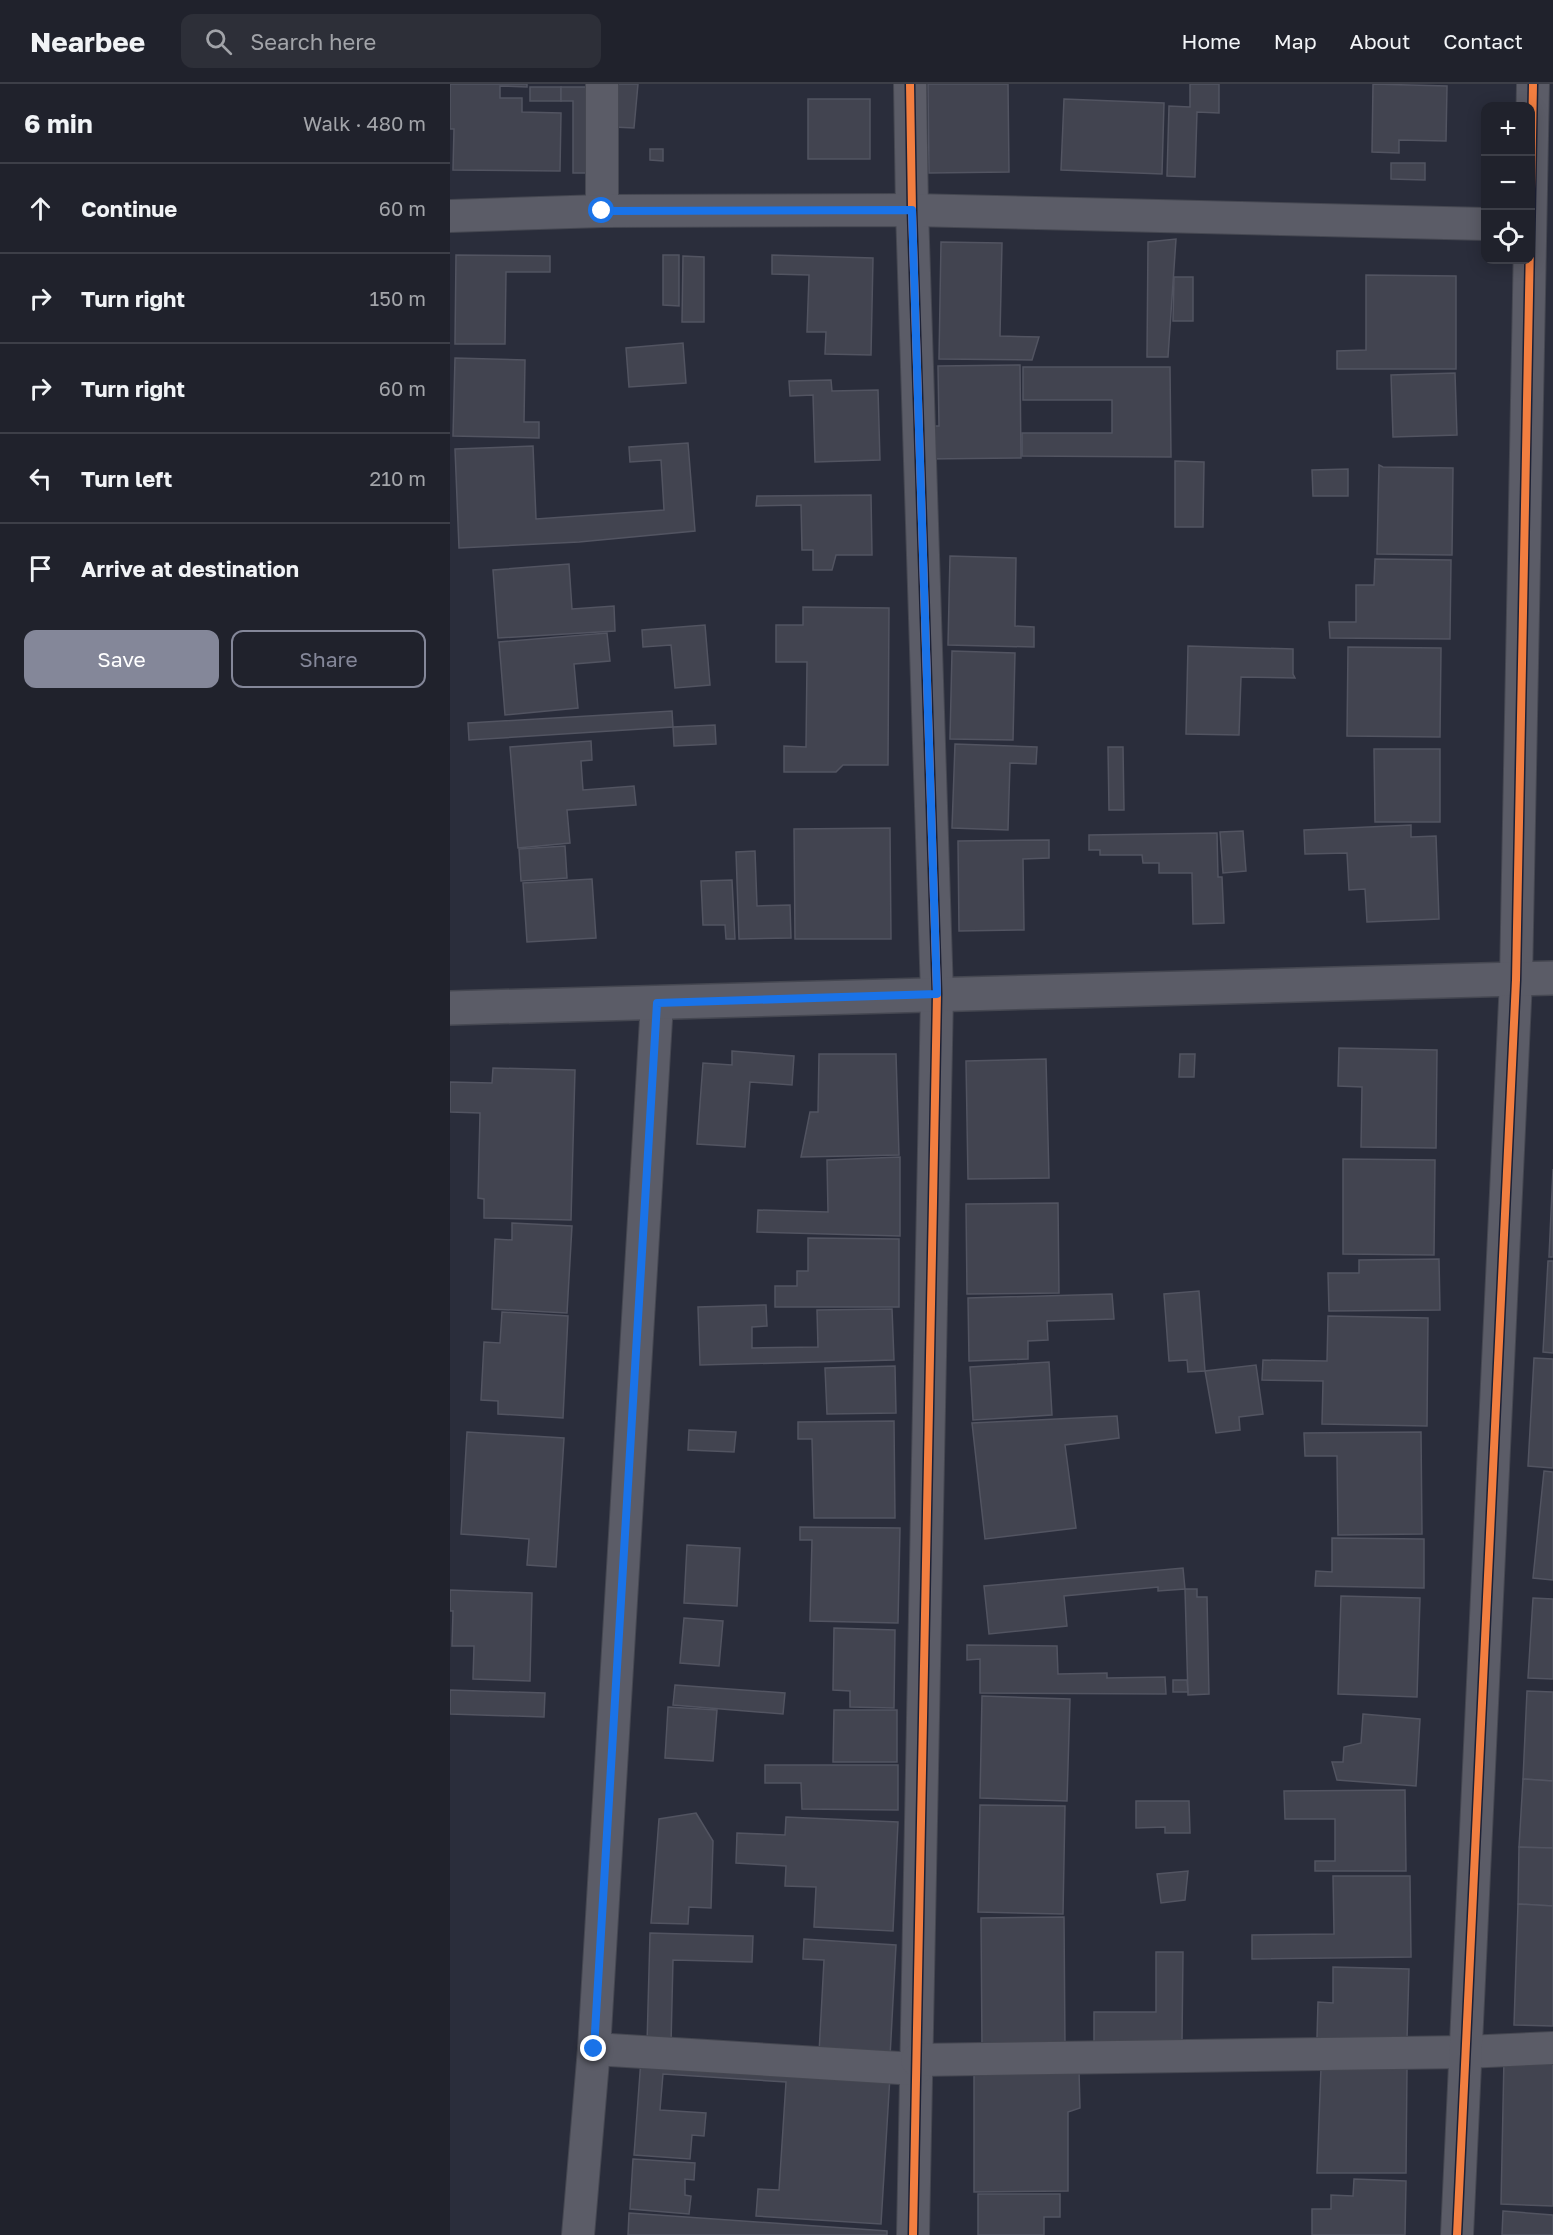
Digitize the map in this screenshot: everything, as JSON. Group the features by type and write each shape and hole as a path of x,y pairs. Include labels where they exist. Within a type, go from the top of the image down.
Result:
{"street":[{"path":"602,84 602,211"},
{"path":"910,84 937,994 913,2235"},
{"path":"1457,2235 1516,980 1538,224 1533,84"},
{"path":"450,216 602,211 912,210 1481,224"},
{"path":"450,1008 1553,978"},
{"path":"578,2235 594,2049 657,1003"},
{"path":"594,2049 916,2064 1466,2052 1553,2048"}],"building":[{"path":"450,84 527,84 527,87 500,86 500,98 522,98 522,112 561,113 560,171 453,170 454,129 450,129"},
{"path":"617,84 638,84 634,128 613,127"},
{"path":"928,84 1008,84 1009,172 929,173"},
{"path":"1190,84 1219,84 1219,113 1197,112 1195,177 1167,176 1169,106 1190,107"},
{"path":"1373,84 1447,86 1446,141 1399,140 1399,153 1372,152"},
{"path":"530,87 561,87 561,101 530,101"},
{"path":"561,87 593,87 593,173 573,173 573,101 561,101"},
{"path":"808,99 870,99 870,159 808,159"},
{"path":"1064,99 1164,103 1162,174 1061,170"},
{"path":"650,149 663,149 663,161 650,160"},
{"path":"1391,163 1425,163 1425,180 1391,179"},
{"path":"1176,239 1168,357 1147,357 1148,242"},
{"path":"941,242 1002,243 1000,336 1039,337 1032,360 939,359"},
{"path":"456,255 550,256 550,272 506,272 505,344 455,344"},
{"path":"663,255 679,255 679,306 663,305"},
{"path":"772,255 873,258 871,355 825,354 826,332 807,332 809,275 772,274"},
{"path":"683,256 704,257 704,322 682,322"},
{"path":"1366,275 1456,276 1456,369 1337,369 1337,351 1366,350"},
{"path":"1174,277 1193,277 1193,321 1173,321"},
{"path":"683,343 686,383 629,387 626,348"},
{"path":"455,358 525,360 524,422 539,422 539,438 453,436"},
{"path":"1020,365 1021,458 927,459 926,426 939,426 938,366"},
{"path":"1023,367 1170,367 1171,457 1022,456 1022,433 1112,433 1112,400 1023,400"},
{"path":"1455,373 1457,435 1393,437 1391,375"},
{"path":"831,380 832,391 878,390 880,460 815,462 813,395 790,396 789,381"},
{"path":"688,443 695,531 579,542 459,548 455,449 533,446 536,519 664,510 661,460 630,462 629,447"},
{"path":"1175,461 1204,462 1203,527 1175,527"},
{"path":"1379,465 1383,467 1453,468 1452,555 1377,554"},
{"path":"1348,469 1348,496 1313,496 1312,470"},
{"path":"871,495 872,555 836,555 832,570 813,570 813,550 802,550 801,505 756,506 757,496"},
{"path":"950,556 1016,558 1015,626 1034,627 1034,647 948,645"},
{"path":"1375,559 1451,560 1450,639 1330,638 1329,622 1356,622 1356,585 1374,585"},
{"path":"569,564 572,609 614,606 615,631 498,638 493,570"},
{"path":"803,607 889,608 888,765 843,765 836,772 784,772 784,746 806,747 807,662 776,662 776,625 803,625"},
{"path":"705,625 710,685 675,688 671,645 643,647 642,630"},
{"path":"607,633 610,661 574,664 578,708 505,715 499,642"},
{"path":"1188,646 1293,649 1295,678 1241,677 1239,735 1186,734"},
{"path":"1348,647 1441,648 1440,737 1347,736"},
{"path":"952,651 1015,653 1013,740 950,739"},
{"path":"672,711 673,727 469,740 468,723"},
{"path":"715,725 716,744 674,746 673,727"},
{"path":"591,741 592,760 581,761 583,790 634,786 636,805 567,810 570,843 518,848 510,747"},
{"path":"955,744 1037,747 1036,764 1010,763 1008,830 952,828"},
{"path":"1108,747 1123,747 1124,810 1109,810"},
{"path":"1374,749 1440,749 1440,822 1375,822"},
{"path":"1411,825 1411,837 1436,836 1439,919 1367,922 1365,889 1349,890 1347,853 1305,854 1304,830"},
{"path":"890,828 891,939 795,939 794,829"},
{"path":"1243,831 1246,871 1223,873 1220,832"},
{"path":"1217,833 1218,877 1222,877 1224,923 1193,924 1192,873 1159,873 1159,863 1143,863 1142,855 1100,855 1100,850 1089,850 1089,835"},
{"path":"1049,840 1049,858 1023,859 1024,930 959,931 958,841"},
{"path":"565,846 567,878 521,881 519,849"},
{"path":"755,851 757,906 790,905 791,938 739,939 736,852"},
{"path":"592,879 596,938 527,942 523,883"},
{"path":"732,880 735,939 726,939 725,925 703,925 701,881"},
{"path":"1339,1048 1437,1050 1436,1148 1361,1147 1362,1087 1338,1086"},
{"path":"732,1051 794,1056 792,1085 750,1082 745,1147 697,1144 703,1063 732,1065"},
{"path":"819,1054 896,1054 899,1155 801,1157 810,1112 818,1112"},
{"path":"1180,1054 1195,1054 1194,1077 1179,1077"},
{"path":"1046,1059 1049,1178 968,1179 966,1061"},
{"path":"493,1068 575,1070 571,1220 484,1218 484,1199 478,1198 480,1113 450,1112 450,1082 492,1083"},
{"path":"900,1157 900,1236 757,1232 758,1210 828,1212 827,1160"},
{"path":"1343,1159 1435,1160 1434,1255 1343,1254"},
{"path":"1553,1169 1553,1257 1549,1257"},
{"path":"1058,1203 1059,1293 967,1294 966,1204"},
{"path":"512,1223 572,1226 567,1313 492,1309 495,1239 512,1240"},
{"path":"808,1238 899,1239 899,1307 775,1307 775,1286 797,1286 797,1271 808,1271"},
{"path":"1439,1259 1440,1310 1329,1311 1328,1273 1359,1273 1359,1260"},
{"path":"1548,1261 1553,1261 1553,1353 1543,1352"},
{"path":"1199,1291 1205,1371 1188,1372 1187,1360 1169,1361 1164,1294"},
{"path":"1112,1294 1114,1319 1047,1321 1048,1340 1028,1341 1028,1359 969,1361 968,1298"},
{"path":"766,1305 767,1326 752,1327 752,1348 818,1347 817,1310 892,1309 894,1360 700,1365 698,1307"},
{"path":"502,1312 568,1316 563,1418 498,1414 498,1401 481,1400 484,1342 500,1343"},
{"path":"1328,1316 1428,1318 1427,1426 1322,1424 1323,1381 1262,1380 1263,1360 1327,1361"},
{"path":"1534,1358 1553,1359 1553,1468 1528,1466"},
{"path":"1049,1362 1052,1415 973,1420 970,1367"},
{"path":"1256,1365 1263,1414 1239,1417 1240,1430 1216,1433 1205,1371"},
{"path":"895,1366 896,1413 827,1414 825,1368"},
{"path":"1117,1416 1119,1438 1065,1445 1076,1528 985,1539 972,1423"},
{"path":"894,1421 895,1518 814,1518 812,1439 798,1439 798,1422"},
{"path":"689,1430 736,1432 734,1452 688,1450"},
{"path":"467,1432 564,1438 556,1567 527,1565 529,1539 461,1534"},
{"path":"1421,1432 1422,1534 1338,1535 1337,1456 1305,1456 1304,1433"},
{"path":"1544,1471 1553,1472 1553,1580 1533,1578"},
{"path":"800,1527 900,1528 898,1623 810,1621 812,1540 800,1540"},
{"path":"1332,1538 1424,1539 1424,1588 1315,1586 1316,1571 1332,1572"},
{"path":"687,1545 740,1548 737,1606 684,1603"},
{"path":"1183,1568 1185,1589 1158,1591 1158,1587 1064,1596 1067,1626 989,1634 984,1586"},
{"path":"1185,1589 1197,1589 1197,1597 1207,1597 1209,1694 1188,1695"},
{"path":"450,1590 532,1593 530,1681 473,1679 474,1646 452,1646 453,1611 450,1611"},
{"path":"1341,1596 1420,1598 1417,1697 1338,1694"},
{"path":"1533,1598 1553,1599 1553,1679 1528,1678"},
{"path":"684,1618 723,1621 719,1666 680,1663"},
{"path":"834,1628 895,1630 894,1708 850,1707 850,1691 833,1690"},
{"path":"967,1645 1057,1646 1058,1674 1107,1673 1107,1678 1165,1677 1166,1694 980,1693 980,1659 967,1660"},
{"path":"1173,1680 1187,1680 1188,1692 1173,1692"},
{"path":"675,1685 785,1693 783,1714 673,1705"},
{"path":"450,1690 545,1693 544,1717 450,1714"},
{"path":"1527,1691 1553,1692 1553,1781 1523,1779"},
{"path":"982,1696 1070,1699 1067,1801 980,1798"},
{"path":"668,1707 717,1710 713,1761 665,1758"},
{"path":"834,1710 897,1710 897,1762 833,1762"},
{"path":"1363,1714 1420,1719 1416,1786 1337,1780 1332,1762 1343,1762 1344,1747 1361,1743"},
{"path":"765,1765 898,1765 898,1810 802,1809 801,1783 765,1783"},
{"path":"1523,1779 1553,1781 1553,1848 1519,1847"},
{"path":"1405,1790 1406,1871 1315,1871 1315,1861 1335,1861 1335,1819 1285,1819 1284,1791"},
{"path":"1136,1801 1189,1801 1190,1833 1165,1833 1165,1827 1136,1828"},
{"path":"980,1805 1065,1806 1063,1914 978,1912"},
{"path":"696,1813 713,1841 711,1908 689,1907 688,1924 651,1923 659,1819"},
{"path":"786,1817 898,1822 893,1931 814,1927 816,1887 785,1886 786,1866 736,1863 737,1833 785,1835"},
{"path":"1519,1847 1553,1848 1553,1906 1518,1904"},
{"path":"1188,1871 1185,1900 1161,1903 1157,1874"},
{"path":"1333,1876 1410,1876 1411,1957 1252,1959 1252,1935 1334,1934"},
{"path":"1518,1904 1553,1906 1553,2026 1514,2025"},
{"path":"1064,1917 1065,2048 982,2049 981,1918"},
{"path":"650,1933 753,1936 752,1962 673,1960 671,2044 647,2044"},
{"path":"804,1939 896,1945 890,2057 819,2053 824,1960 803,1959"},
{"path":"1156,1952 1183,1952 1182,2042 1094,2042 1094,2012 1156,2012"},
{"path":"1333,1967 1409,1969 1407,2040 1317,2038 1318,2002 1333,2003"},
{"path":"1504,2058 1553,2059 1553,2206 1501,2204"},
{"path":"641,2059 890,2076 881,2224 756,2216 758,2189 779,2190 786,2082 663,2074 660,2110 706,2113 704,2136 692,2135 690,2159 634,2155"},
{"path":"1321,2068 1407,2068 1406,2173 1317,2173"},
{"path":"974,2070 1079,2070 1080,2108 1068,2112 1068,2191 974,2192"},
{"path":"633,2159 695,2163 694,2180 685,2179 685,2195 691,2196 689,2214 630,2209"},
{"path":"1354,2179 1406,2181 1405,2235 1312,2235 1312,2209 1331,2209 1331,2195 1353,2196"},
{"path":"978,2194 1060,2194 1060,2217 1044,2217 1044,2235 978,2235"},
{"path":"1503,2211 1553,2215 1553,2235 1502,2235"},
{"path":"629,2213 887,2231 887,2235 628,2235"}],"cycle path":[{"path":"910,84 937,994 913,2235"},
{"path":"1457,2235 1516,980 1533,84"}],"route":[{"path":"594,2049 657,1003 937,994 912,210 602,211"}]}
